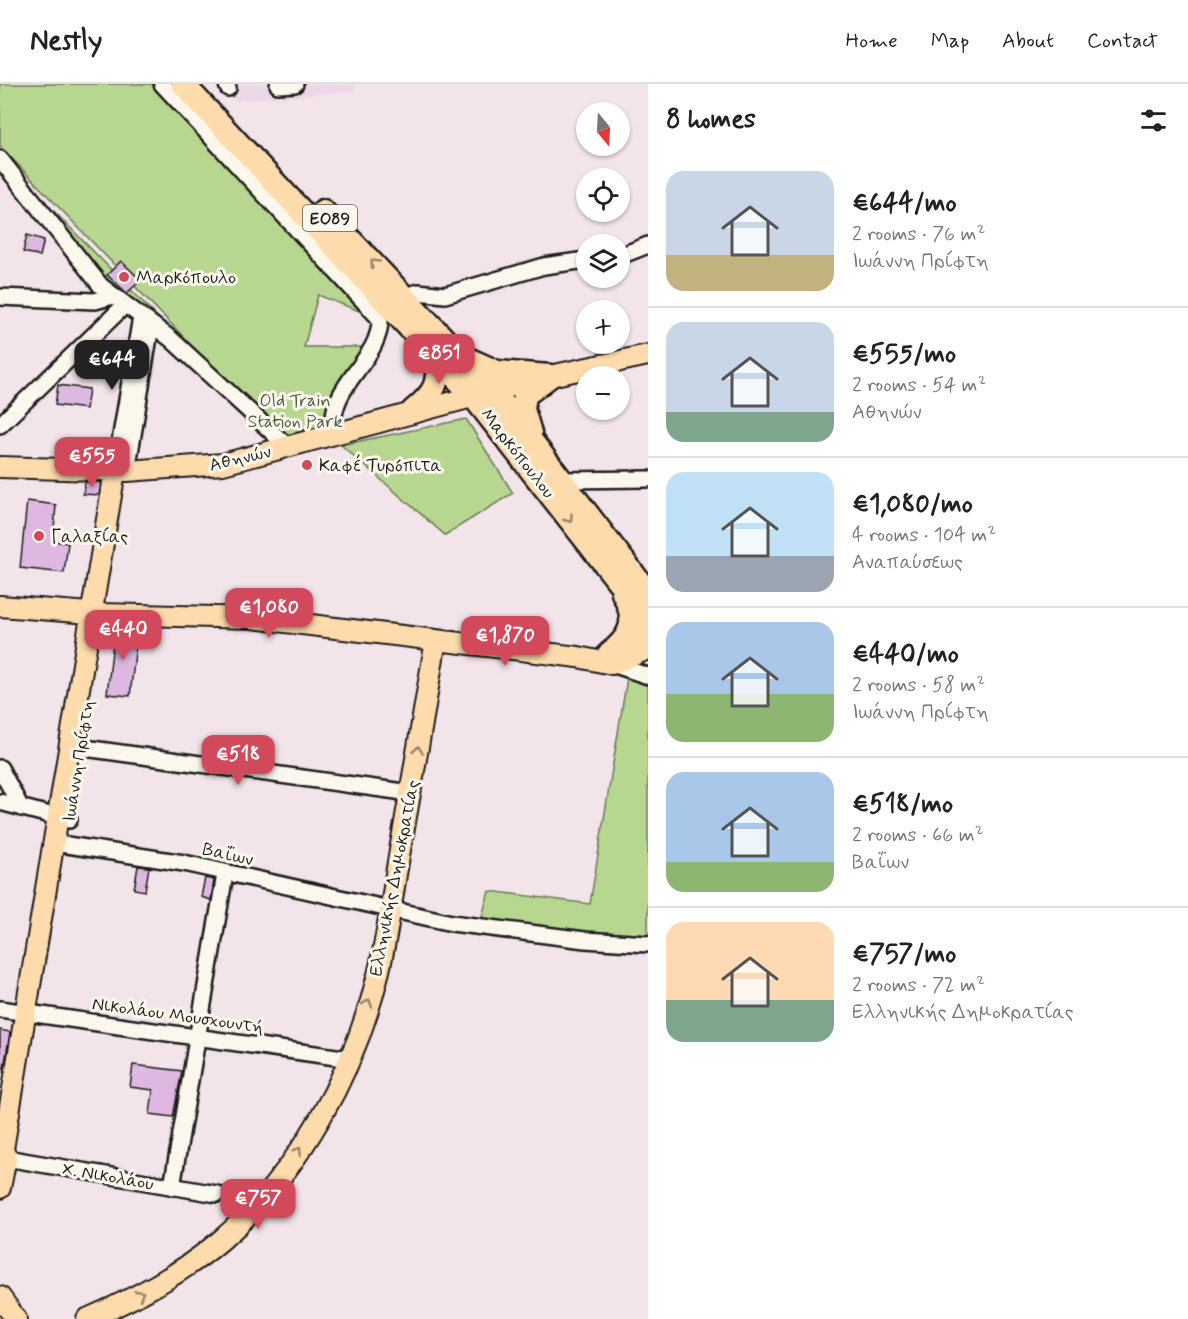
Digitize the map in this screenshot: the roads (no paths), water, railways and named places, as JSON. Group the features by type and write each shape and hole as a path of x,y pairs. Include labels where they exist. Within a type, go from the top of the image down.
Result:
{"highway":[{"name":"Μαρκόπουλου","path":"183,84 535,446 561,480 620,571 648,620"},
{"name":"Μαρκόπουλου","path":"202,84 406,296 447,354"},
{"name":"ΕΟ89","path":"447,354 497,372 549,376"},
{"path":"413,411 429,398 436,386 447,354"},
{"path":"535,446 525,418 523,402 531,388 549,376"},
{"name":"Μαρκόπουλου","path":"483,393 620,571 648,593"},
{"path":"610,659 631,628 620,571"}],"main road":[{"name":"ΕΟ89","path":"483,393 549,376 644,360"},
{"name":"Αθηνών","path":"0,467 121,471 223,464 483,393"},
{"name":"Ιωάννη Πρίφτη","path":"0,1188 3,1158 13,1150 31,1014 121,471"},
{"path":"0,606 97,614 252,618 578,657 610,659 648,649"},
{"name":"Ιωάννη Πρίφτη","path":"75,747 81,680 97,614"},
{"path":"610,659 648,633"},
{"name":"Ελληνικής Δημοκρατίας","path":"87,1319 124,1303 176,1273 236,1227 258,1204 296,1155 326,1108 350,1059 378,973 392,910 436,639"},
{"path":"0,1297 16,1319"}],"street":[{"path":"162,84 380,319 377,338 335,404 334,432"},
{"path":"278,85 295,84"},
{"path":"0,159 101,286 230,391 287,446"},
{"path":"630,252 648,245"},
{"path":"406,296 418,291 445,295 544,266 576,262"},
{"path":"0,297 119,301"},
{"path":"0,425 119,301"},
{"name":"Ιωάννη Πρίφτη","path":"121,471 146,321"},
{"path":"561,480 648,479"},
{"path":"620,571 648,584"},
{"path":"610,659 648,676"},
{"path":"75,747 411,793"},
{"path":"0,768 21,808"},
{"path":"0,802 63,819"},
{"name":"Βαΐων","path":"59,844 130,853 452,923 585,940 648,944"},
{"path":"172,1187 225,874"},
{"name":"Νικολάου Μουσχουντή","path":"0,1009 350,1059"},
{"name":"Χ. Νικολάου","path":"3,1158 217,1194"}],"place":[{"name":"Μαρκόπουλο","path":"124,277"},
{"name":"Καφέ Τυρóπιτα","path":"307,465"},
{"name":"Γαλαξίας","path":"39,536"}],"park label":[{"name":"Old Train Station Park","path":"295,410"}]}
